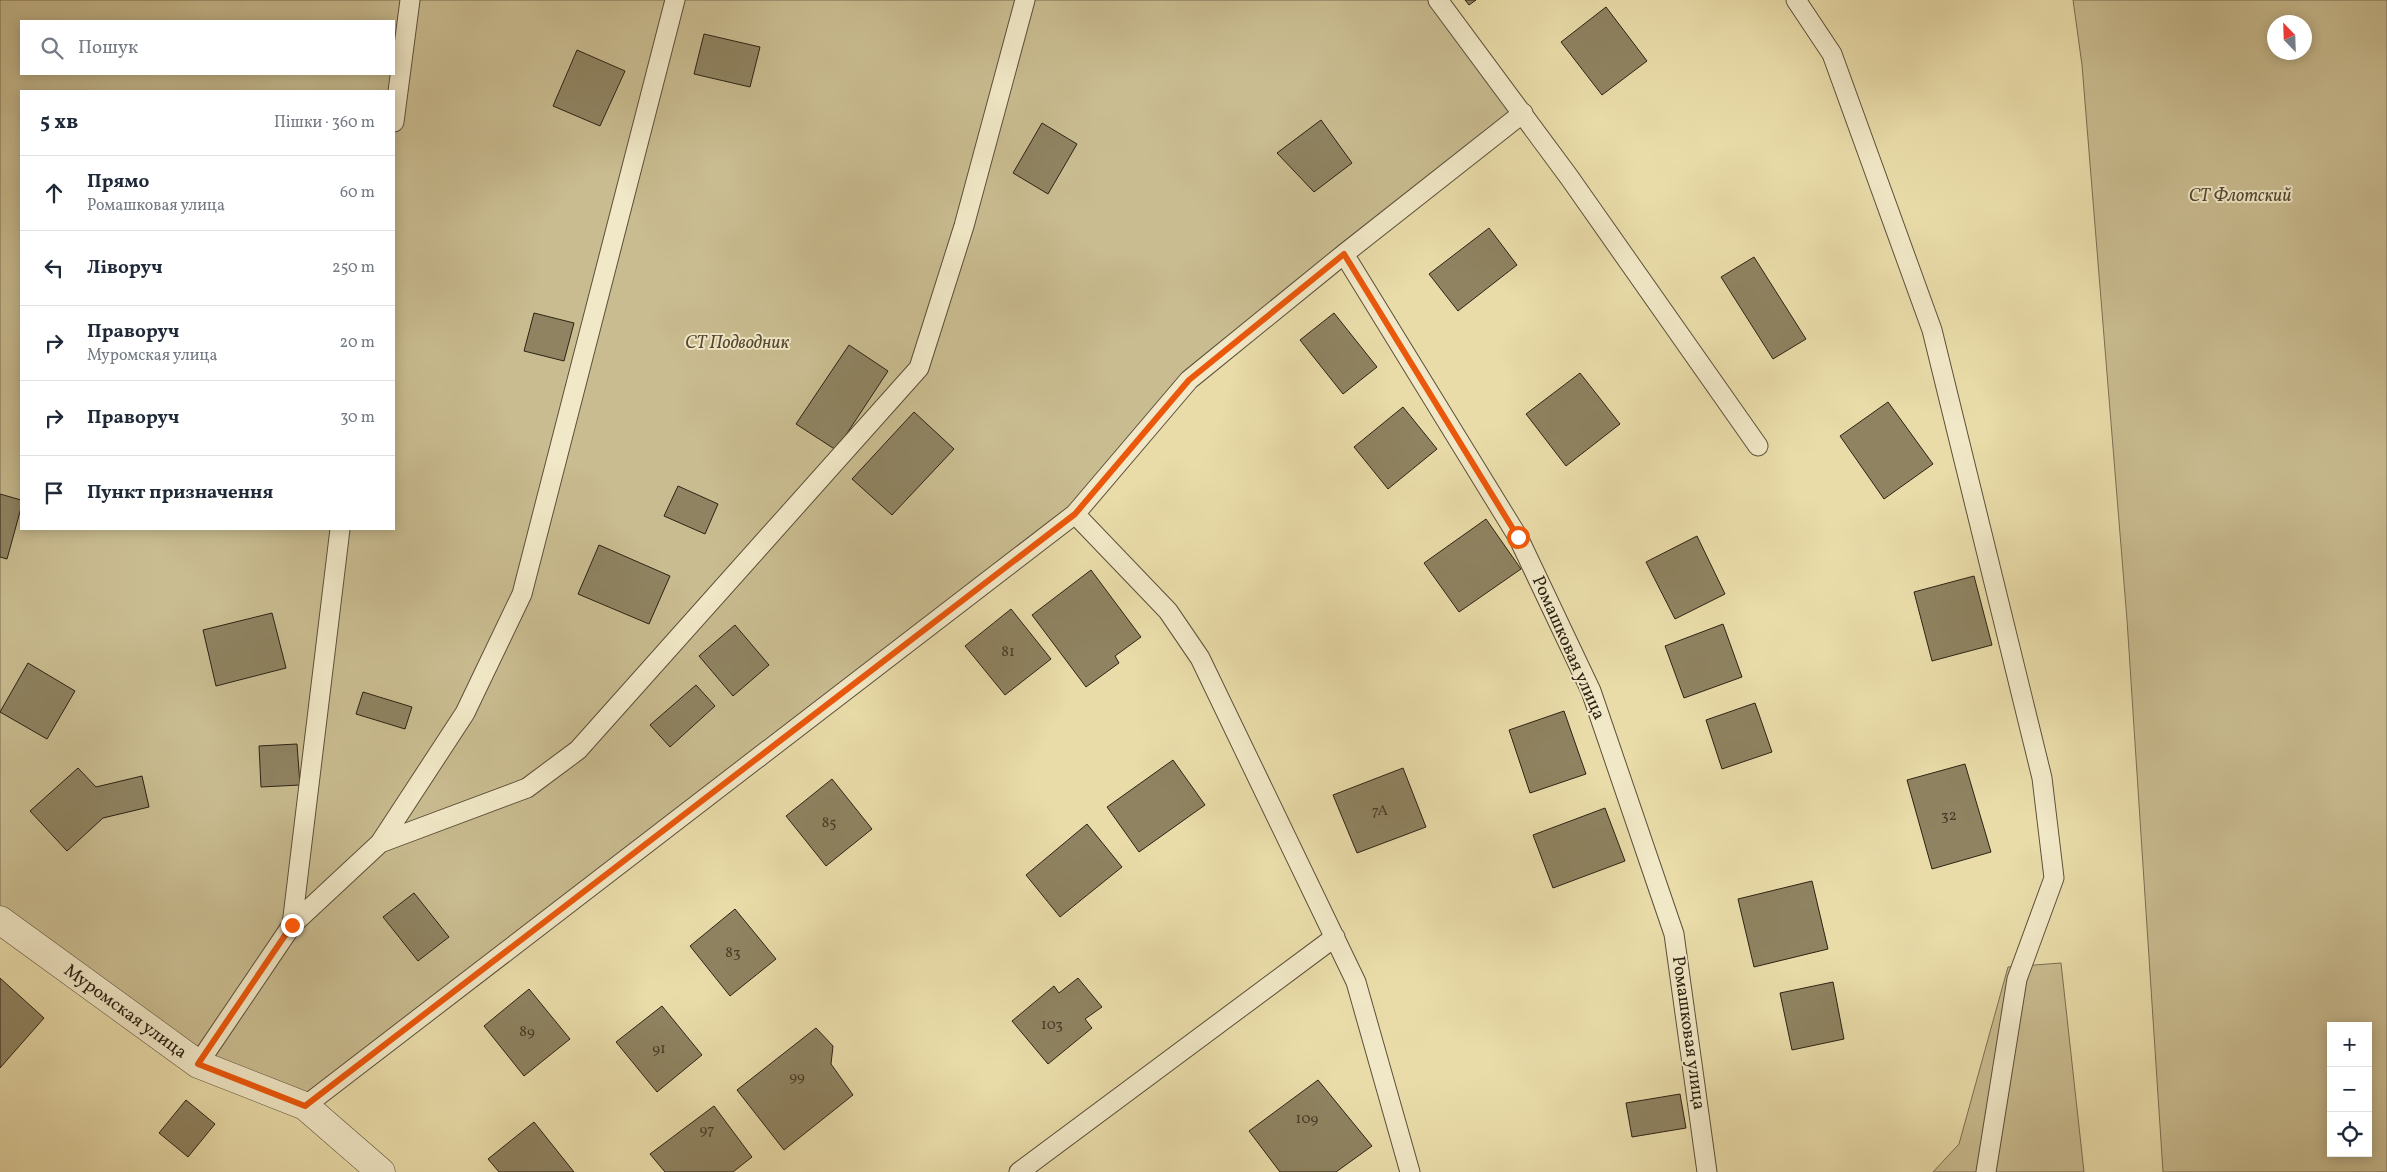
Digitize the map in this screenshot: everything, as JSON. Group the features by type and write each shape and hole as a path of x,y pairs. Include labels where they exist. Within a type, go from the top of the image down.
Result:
{"street":[{"name":"Муромская улица","path":"0,920 198,1064 305,1106 381,1172"}],"lane":[{"path":"395,114 410,0"},
{"path":"198,1064 292,925 380,843 465,713 522,594 675,0"},
{"path":"380,843 527,788 578,750 919,368 964,226 1025,0"},
{"path":"1438,0 1523,113 1758,446"},
{"path":"1796,0 1832,54 1932,330 2042,778 2054,878 2017,979 1986,1172"},
{"path":"305,1106 1075,514 1189,380 1344,254 1523,113"},
{"name":"Ромашковая улица","path":"1344,254 1518,537 1591,691 1674,934 1707,1172"},
{"path":"1075,514 1168,611 1200,658 1356,982 1410,1172"},
{"path":"292,925 340,530"},
{"path":"1019,1172 1335,937"}],"green space":[{"name":"СТ Подводник","path":"0,0 1438,0 1523,113 1189,380 1075,514 305,1106 176,1049 0,920"},
{"name":"СТ Флотский","path":"2073,0 2387,0 2387,1172 2163,1172 2127,620 2082,65"},
{"path":"2061,963 2084,1172 1933,1172 1959,1144 2008,967"}],"building":[{"path":"1465,0 1476,0 1469,5"},
{"path":"1606,7 1647,61 1602,95 1561,42"},
{"path":"704,34 760,47 750,87 694,74"},
{"path":"577,50 625,71 600,126 553,106"},
{"path":"1321,120 1352,163 1314,192 1277,153"},
{"path":"1042,123 1077,144 1048,194 1013,173"},
{"path":"1489,228 1517,265 1458,311 1429,274"},
{"path":"1754,257 1806,339 1773,359 1721,277"},
{"path":"534,313 574,323 564,361 524,351"},
{"path":"1334,313 1377,367 1343,394 1300,340"},
{"path":"849,345 888,371 836,450 796,424"},
{"path":"1580,373 1620,424 1566,466 1526,414"},
{"path":"1888,402 1933,464 1884,499 1840,436"},
{"path":"1403,407 1437,449 1388,489 1354,447"},
{"path":"914,412 954,449 892,515 852,479"},
{"path":"678,486 718,504 705,534 664,516"},
{"path":"0,494 20,500 20,512 7,559 0,557"},
{"path":"1486,519 1521,569 1459,612 1424,563"},
{"path":"1697,536 1725,594 1675,619 1646,562"},
{"path":"599,545 670,576 649,624 578,594"},
{"path":"1091,570 1141,637 1115,656 1119,663 1086,687 1032,615"},
{"path":"1974,576 1992,645 1932,661 1914,592"},
{"path":"1011,609 1051,659 1005,695 965,646"},
{"path":"272,613 286,668 216,686 203,630"},
{"path":"1723,624 1742,677 1684,698 1665,646"},
{"path":"735,625 769,665 733,696 699,656"},
{"path":"28,663 75,691 47,739 0,712"},
{"path":"696,685 715,706 670,747 650,725"},
{"path":"363,692 412,707 405,729 356,714"},
{"path":"1755,703 1772,752 1722,769 1706,720"},
{"path":"1564,711 1586,774 1530,793 1509,730"},
{"path":"297,744 300,785 261,787 259,746"},
{"path":"1173,760 1205,805 1139,852 1107,807"},
{"path":"1965,764 1991,852 1932,869 1907,780"},
{"path":"78,768 96,787 142,776 149,807 103,818 67,851 30,811"},
{"path":"1403,768 1426,827 1357,853 1333,795"},
{"path":"832,779 872,829 826,866 786,816"},
{"path":"1605,808 1625,861 1553,888 1533,835"},
{"path":"1087,824 1122,867 1060,917 1026,875"},
{"path":"1812,881 1828,949 1754,967 1738,899"},
{"path":"414,893 449,937 418,961 383,917"},
{"path":"735,909 776,959 730,996 690,946"},
{"path":"0,978 44,1018 0,1068"},
{"path":"1078,978 1102,1007 1085,1019 1092,1028 1048,1064 1012,1021 1054,986 1059,993"},
{"path":"1833,982 1844,1039 1792,1050 1780,993"},
{"path":"529,989 570,1039 524,1076 484,1026"},
{"path":"662,1006 702,1055 657,1092 616,1042"},
{"path":"816,1028 833,1046 831,1064 853,1095 784,1150 737,1090"},
{"path":"1318,1080 1372,1146 1336,1172 1280,1172 1249,1131"},
{"path":"1680,1094 1686,1128 1632,1137 1626,1103"},
{"path":"186,1100 215,1124 188,1157 159,1133"},
{"path":"714,1106 752,1157 733,1172 665,1172 650,1154"},
{"path":"534,1122 574,1172 499,1172 488,1159"}],"route":[{"path":"292,925 198,1064 305,1106 1075,514 1189,380 1344,254 1518,537"}]}
